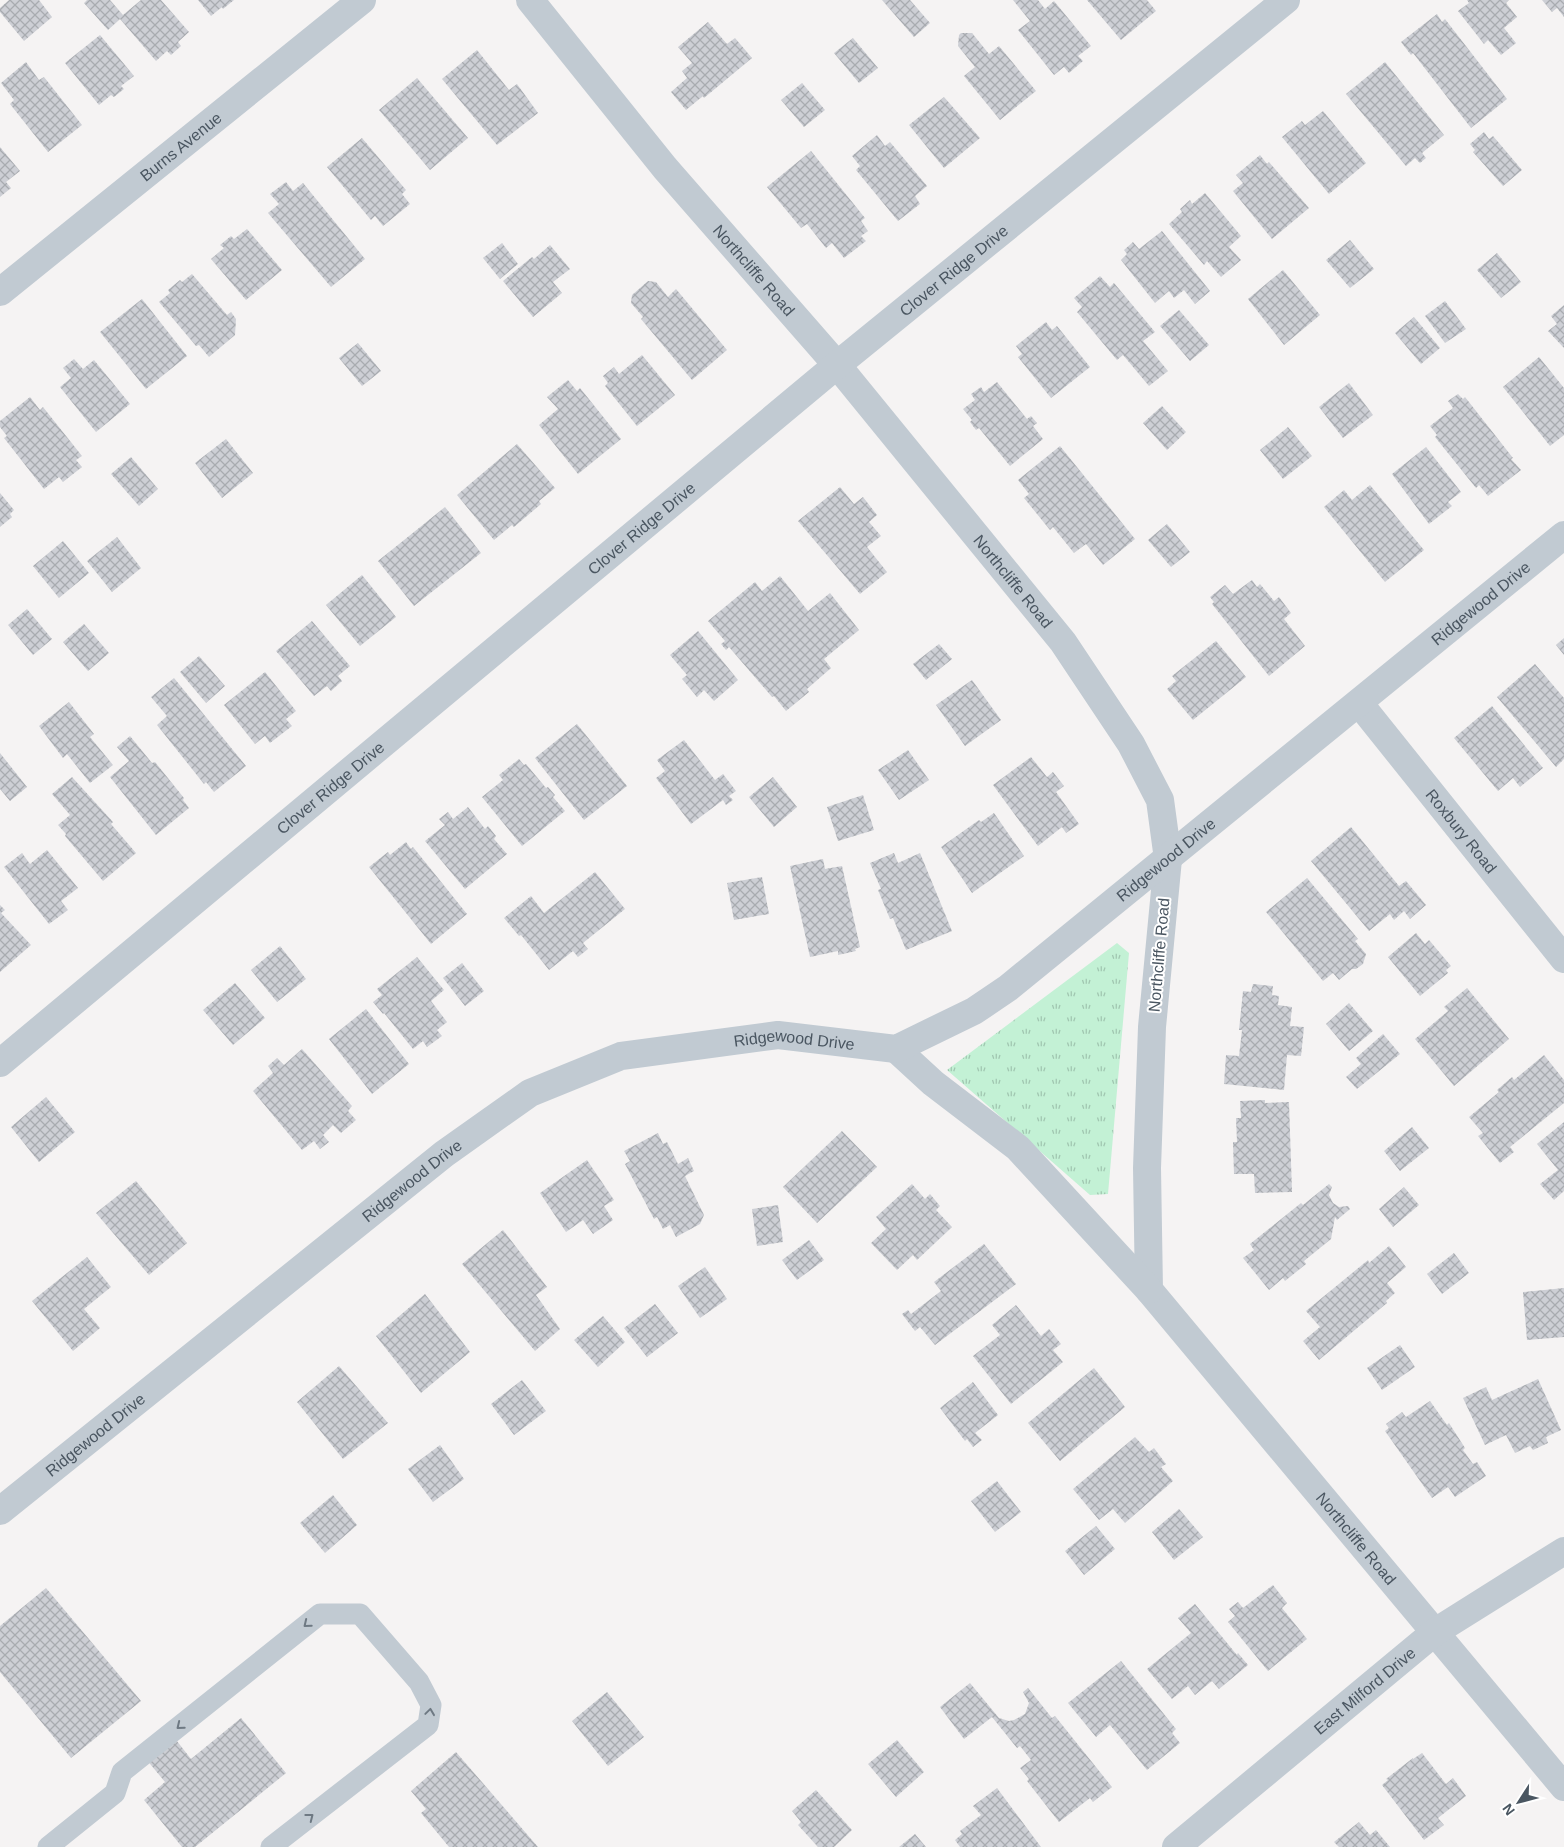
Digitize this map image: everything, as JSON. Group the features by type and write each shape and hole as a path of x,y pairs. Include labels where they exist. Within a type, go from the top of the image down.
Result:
{"street":[{"name":"Burns Avenue","path":"0,292 362,0"},
{"name":"Northcliffe Road","path":"530,0 665,168 837,365 1063,642 1131,744 1160,800 1168,859 1152,1027 1146,1168 1149,1290"},
{"name":"Clover Ridge Drive","path":"0,1062 837,365 1286,0"},
{"name":"Ridgewood Drive","path":"0,1511 444,1154 530,1093 620,1056 778,1035 896,1049 974,1011 1008,988 1168,859 1564,535"},
{"name":"Roxbury Road","path":"1359,703 1564,959"},
{"name":"Northcliffe Road","path":"896,1049 933,1083 1018,1148 1149,1290 1564,1787"},
{"name":"East Milford Drive","path":"1176,1847 1435,1632 1564,1551"}],"lane":[{"path":"48,1847 115,1793 122,1772 320,1614 360,1614 419,1682 432,1705 428,1725 271,1847"}],"green space":[{"path":"1117,943 1129,953 1108,1194 1090,1195 947,1070"}],"building":[{"path":"9,0 39,0 52,17 24,41 0,12 0,8"},
{"path":"87,0 110,0 123,15 141,0 161,0 189,32 178,42 181,46 171,55 167,51 156,61 120,19 108,30 84,3"},
{"path":"198,0 234,0 211,16"},
{"path":"882,0 910,0 930,23 914,37"},
{"path":"1013,0 1038,0 1045,9 1054,1 1091,46 1078,56 1083,61 1069,73 1064,67 1054,75 1018,30 1030,21"},
{"path":"1087,0 1147,0 1156,11 1121,40"},
{"path":"1467,0 1509,0 1506,3 1517,17 1504,28 1516,43 1501,55 1488,40 1484,44 1458,11 1469,3"},
{"path":"1542,0 1564,0 1564,17 1557,8 1552,12"},
{"path":"1437,14 1442,22 1445,19 1507,99 1471,128 1413,53 1411,55 1401,42"},
{"path":"708,22 727,44 735,38 752,58 704,98 703,96 686,110 671,92 687,78 682,71 692,63 678,47"},
{"path":"961,33 972,33 989,54 999,46 1036,91 1000,120 964,76 975,67 958,46"},
{"path":"100,35 134,76 121,86 124,89 114,97 111,95 99,105 65,63"},
{"path":"853,38 878,68 859,83 834,53"},
{"path":"477,50 509,90 517,84 538,113 497,145 442,79"},
{"path":"26,62 39,80 44,77 82,125 48,152 10,104 14,100 1,83"},
{"path":"1385,62 1444,135 1422,153 1426,158 1420,163 1415,158 1406,166 1346,94"},
{"path":"417,78 468,138 430,170 379,110"},
{"path":"802,83 825,110 804,127 781,100"},
{"path":"944,97 980,138 944,168 909,125"},
{"path":"1323,111 1366,163 1329,194 1282,137 1302,121 1305,125"},
{"path":"1484,132 1489,139 1493,136 1522,170 1503,186 1473,152 1475,150 1470,144"},
{"path":"877,135 885,146 890,142 927,186 915,196 920,204 898,221 856,170 860,166 852,156"},
{"path":"362,138 406,190 402,194 410,204 383,226 375,216 371,220 327,167"},
{"path":"0,147 20,171 6,182 11,188 0,197"},
{"path":"811,151 865,218 861,221 868,231 861,236 866,241 844,258 832,243 826,248 807,224 801,228 767,187"},
{"path":"1260,155 1267,164 1269,162 1309,208 1272,239 1233,191 1243,183 1236,175"},
{"path":"286,182 293,191 303,183 365,259 331,287 268,213 279,204 270,194"},
{"path":"1205,193 1241,236 1229,247 1241,260 1221,277 1207,261 1204,265 1169,224 1182,212 1180,209 1190,200 1192,204"},
{"path":"247,229 282,270 246,300 211,259 224,248 220,245 231,236 234,239"},
{"path":"1162,231 1210,291 1195,304 1184,290 1174,298 1169,291 1155,303 1121,260 1127,254 1124,250 1133,242 1139,249"},
{"path":"1350,240 1374,269 1350,288 1326,260"},
{"path":"502,243 518,264 500,279 483,258"},
{"path":"550,245 570,269 553,282 562,293 533,317 503,281"},
{"path":"1497,253 1521,282 1501,298 1477,270"},
{"path":"1283,270 1320,315 1284,345 1248,299"},
{"path":"192,274 227,315 231,312 236,319 235,335 209,357 199,345 196,346 159,302 170,293 168,290 180,280 182,282"},
{"path":"1100,276 1110,287 1114,283 1155,332 1143,341 1168,371 1149,386 1123,355 1117,360 1077,312 1082,307 1074,298"},
{"path":"648,281 656,282 668,297 676,289 727,350 692,380 641,319 643,317 631,303 632,295"},
{"path":"142,299 187,356 146,389 100,332"},
{"path":"1445,301 1466,329 1445,343 1425,316"},
{"path":"1564,305 1564,348 1548,331 1557,324 1551,316"},
{"path":"1179,310 1209,345 1190,361 1160,326"},
{"path":"1414,317 1440,348 1421,364 1395,333"},
{"path":"1046,322 1052,330 1057,326 1090,367 1051,398 1018,357 1022,354 1016,346"},
{"path":"358,343 381,371 362,386 339,358"},
{"path":"642,355 675,395 637,426 605,386 608,383 603,376 614,367 619,374"},
{"path":"1539,357 1564,388 1564,435 1550,446 1503,387"},
{"path":"74,359 83,369 94,360 130,404 96,432 60,387 71,378 63,368"},
{"path":"568,380 577,391 580,388 621,439 578,474 539,425 558,409 547,397"},
{"path":"997,382 1027,419 1031,416 1037,423 1033,426 1043,439 1010,466 979,428 976,430 970,422 972,420 963,409 975,400 971,394 981,387 984,392"},
{"path":"1349,383 1373,415 1343,438 1319,407"},
{"path":"1458,394 1463,399 1465,397 1521,470 1488,496 1479,485 1476,488 1435,437 1437,435 1430,426 1453,408 1448,401"},
{"path":"30,397 40,410 43,407 82,456 76,460 82,467 63,482 59,477 44,489 4,438 7,436 0,427 0,421"},
{"path":"1162,406 1186,432 1167,450 1143,423"},
{"path":"1288,427 1312,456 1283,479 1260,450"},
{"path":"226,439 253,473 222,498 195,463"},
{"path":"517,444 555,488 539,501 541,504 514,527 512,525 494,540 457,495"},
{"path":"1060,446 1135,539 1103,565 1086,544 1074,553 1053,527 1050,530 1024,498 1029,494 1018,480"},
{"path":"1426,447 1461,492 1448,502 1452,506 1429,524 1392,474"},
{"path":"131,457 158,489 139,506 111,474"},
{"path":"1370,485 1424,550 1385,582 1324,507 1344,490 1352,500"},
{"path":"840,487 854,504 863,497 877,515 869,522 881,536 867,547 887,572 860,594 798,521"},
{"path":"0,493 14,510 10,514 12,517 0,527"},
{"path":"445,507 481,553 414,606 378,561"},
{"path":"1167,524 1190,552 1171,567 1148,540"},
{"path":"117,537 141,568 112,592 87,561"},
{"path":"63,541 89,573 59,598 33,566"},
{"path":"362,575 396,617 360,646 326,605"},
{"path":"780,576 808,611 830,593 859,630 824,659 831,668 807,689 809,692 786,711 729,647 726,650 721,644 725,641 708,621 755,582 762,591"},
{"path":"1252,580 1257,587 1260,584 1274,601 1279,597 1291,613 1284,619 1305,646 1269,676 1212,604 1214,602 1210,597 1225,585 1233,594"},
{"path":"27,609 52,639 33,655 8,625"},
{"path":"312,621 350,666 338,676 342,681 331,691 327,686 314,696 276,651"},
{"path":"84,624 109,653 88,671 63,642"},
{"path":"698,631 738,680 714,701 704,690 697,697 682,679 687,675 670,655"},
{"path":"1564,638 1564,655 1556,645"},
{"path":"1216,641 1246,677 1193,720 1167,689 1176,681 1172,676"},
{"path":"939,644 952,659 926,680 913,664"},
{"path":"199,656 225,686 206,703 180,672"},
{"path":"1535,664 1564,698 1564,759 1556,767 1497,697"},
{"path":"265,672 296,711 286,719 292,726 270,743 265,736 255,744 224,705"},
{"path":"174,678 246,766 214,792 206,782 204,784 157,725 167,716 151,697"},
{"path":"972,680 1001,720 965,746 936,705"},
{"path":"69,702 94,734 90,737 113,765 90,783 67,754 63,758 39,726"},
{"path":"1492,706 1543,768 1520,787 1513,778 1498,791 1454,738"},
{"path":"577,724 627,786 584,820 535,758"},
{"path":"130,736 152,763 155,762 184,798 183,800 189,808 156,835 110,777 129,761 117,747"},
{"path":"684,740 715,780 723,774 736,791 729,796 733,800 726,805 723,800 691,824 656,778 665,771 657,760"},
{"path":"908,750 929,780 899,800 878,770"},
{"path":"0,753 27,787 10,801 0,789"},
{"path":"1031,757 1047,777 1053,772 1064,786 1056,792 1079,824 1066,833 1062,827 1038,846 993,785"},
{"path":"519,759 524,765 526,764 546,788 548,787 555,795 553,797 565,811 522,846 482,797 503,780 499,775"},
{"path":"72,777 113,822 111,824 136,853 103,881 58,825 70,815 52,794"},
{"path":"773,777 797,807 774,827 749,797"},
{"path":"863,795 874,830 838,841 827,807"},
{"path":"468,807 485,829 488,826 496,836 494,839 507,854 465,889 425,841 445,825 439,819 448,812 453,819"},
{"path":"994,813 1024,856 972,893 941,847 979,820 981,822"},
{"path":"1351,827 1399,886 1406,881 1426,905 1410,919 1404,911 1394,920 1390,914 1369,931 1311,861"},
{"path":"406,842 411,849 413,847 467,914 431,944 369,867 388,852 390,855"},
{"path":"47,850 78,888 61,901 68,910 49,924 4,867 22,853 30,864"},
{"path":"894,853 898,863 920,853 952,931 906,950 893,918 890,919 878,890 881,889 870,863"},
{"path":"823,859 825,869 842,866 860,947 855,949 856,951 838,955 838,951 810,957 790,866"},
{"path":"595,872 625,909 583,943 588,949 578,957 573,951 549,970 521,935 519,936 504,918 531,896 544,913"},
{"path":"762,877 769,914 734,920 727,883"},
{"path":"1307,878 1358,939 1355,941 1366,954 1363,964 1356,969 1352,969 1339,980 1333,973 1323,981 1266,912"},
{"path":"0,905 5,910 1,913 31,945 0,972"},
{"path":"1416,933 1425,944 1429,940 1451,966 1446,970 1448,973 1420,996 1388,957"},
{"path":"280,946 306,979 277,1002 251,970"},
{"path":"417,957 444,990 431,1001 447,1022 437,1030 442,1036 427,1047 423,1041 413,1049 373,1002 382,995 377,989"},
{"path":"462,963 484,991 465,1006 443,978"},
{"path":"235,983 265,1018 233,1045 203,1010"},
{"path":"1253,984 1273,986 1272,995 1279,996 1278,1005 1292,1007 1290,1026 1304,1027 1301,1056 1287,1055 1284,1090 1224,1084 1226,1055 1239,1056 1242,1030 1239,1030 1243,991 1251,992"},
{"path":"1467,988 1509,1039 1454,1086 1415,1039 1448,1011 1444,1007"},
{"path":"1349,1003 1373,1031 1349,1051 1326,1024"},
{"path":"366,1009 409,1064 372,1094 329,1039"},
{"path":"1383,1034 1400,1054 1357,1089 1346,1077 1361,1064 1356,1058"},
{"path":"302,1049 352,1106 348,1111 356,1120 341,1133 333,1125 323,1135 329,1142 320,1149 314,1141 302,1150 253,1091 273,1073 268,1066 277,1058 284,1065"},
{"path":"1544,1055 1564,1080 1564,1103 1510,1147 1514,1152 1500,1163 1478,1136 1483,1133 1469,1117 1499,1092 1497,1090 1512,1077 1514,1080"},
{"path":"46,1097 75,1132 39,1162 11,1127"},
{"path":"1265,1100 1265,1103 1289,1102 1292,1192 1255,1193 1254,1174 1234,1174 1233,1142 1237,1142 1236,1118 1241,1118 1240,1101"},
{"path":"1564,1122 1564,1191 1554,1200 1540,1184 1558,1170 1537,1144"},
{"path":"1412,1127 1429,1148 1400,1171 1384,1151"},
{"path":"842,1131 877,1167 817,1223 783,1187"},
{"path":"658,1133 663,1144 667,1142 678,1164 688,1158 694,1171 685,1176 704,1215 700,1224 676,1237 670,1225 663,1229 657,1217 654,1219 625,1164 630,1161 624,1151"},
{"path":"587,1160 614,1200 604,1206 613,1220 593,1234 583,1220 566,1232 540,1193"},
{"path":"136,1181 187,1243 149,1275 96,1213"},
{"path":"912,1184 925,1199 930,1194 940,1206 936,1210 952,1227 917,1260 913,1255 897,1270 871,1243 886,1229 876,1217"},
{"path":"1329,1184 1332,1187 1329,1195 1333,1203 1339,1207 1348,1206 1350,1209 1337,1220 1335,1217 1331,1239 1304,1261 1306,1264 1285,1281 1283,1278 1269,1290 1243,1258 1254,1250 1250,1244 1301,1203 1303,1205"},
{"path":"1404,1187 1419,1205 1393,1227 1379,1209"},
{"path":"778,1205 783,1242 757,1246 752,1209"},
{"path":"503,1230 547,1287 536,1295 560,1329 535,1351 462,1264"},
{"path":"809,1240 824,1260 797,1280 782,1260"},
{"path":"984,1244 1016,1284 935,1345 920,1327 915,1331 902,1314 908,1310 911,1314 941,1291 934,1282"},
{"path":"1389,1246 1406,1267 1387,1283 1395,1293 1386,1301 1387,1303 1319,1360 1303,1341 1320,1327 1306,1311 1368,1260 1369,1263"},
{"path":"1454,1253 1469,1273 1442,1294 1427,1274"},
{"path":"87,1257 111,1287 84,1309 100,1328 73,1351 32,1301"},
{"path":"705,1267 727,1299 700,1318 678,1286"},
{"path":"1564,1288 1564,1337 1527,1340 1523,1292"},
{"path":"425,1294 470,1352 421,1393 376,1336"},
{"path":"655,1304 678,1333 647,1357 624,1328"},
{"path":"1016,1305 1041,1336 1049,1329 1061,1344 1053,1350 1063,1362 1011,1404 973,1356 1000,1335 992,1325"},
{"path":"603,1316 625,1342 598,1367 574,1340"},
{"path":"1400,1345 1415,1367 1382,1390 1367,1368"},
{"path":"339,1366 388,1423 343,1459 297,1402"},
{"path":"1094,1368 1125,1407 1060,1461 1028,1423"},
{"path":"1538,1379 1561,1430 1546,1437 1548,1443 1533,1450 1530,1446 1515,1453 1506,1435 1485,1445 1463,1398 1486,1387 1492,1400"},
{"path":"522,1380 546,1411 514,1435 491,1404"},
{"path":"973,1382 998,1415 975,1433 982,1440 973,1447 967,1439 965,1441 940,1408"},
{"path":"1430,1401 1447,1425 1449,1423 1465,1448 1463,1450 1473,1464 1477,1462 1486,1476 1455,1497 1448,1487 1432,1498 1385,1431 1389,1428 1386,1424 1402,1412 1406,1417"},
{"path":"1135,1437 1149,1452 1154,1448 1166,1464 1161,1467 1173,1481 1125,1523 1113,1509 1099,1520 1073,1489"},
{"path":"440,1445 464,1479 433,1502 408,1469"},
{"path":"997,1481 1021,1512 995,1532 971,1501"},
{"path":"333,1495 357,1525 325,1553 300,1523"},
{"path":"1179,1509 1203,1537 1174,1560 1152,1532"},
{"path":"1096,1526 1115,1549 1084,1575 1065,1551"},
{"path":"1273,1585 1287,1603 1282,1608 1307,1639 1268,1671 1228,1622 1235,1616 1229,1609 1238,1602 1243,1608"},
{"path":"46,1588 141,1701 71,1758 0,1672 0,1626"},
{"path":"1195,1604 1237,1655 1238,1653 1248,1665 1219,1689 1212,1681 1195,1695 1188,1686 1172,1699 1147,1669 1191,1633 1178,1618"},
{"path":"1121,1661 1176,1729 1172,1733 1180,1743 1147,1770 1110,1725 1096,1737 1068,1703"},
{"path":"970,1683 999,1718 1009,1721 1025,1714 1029,1703 1023,1692 1028,1688 1052,1718 1055,1716 1112,1787 1093,1802 1090,1798 1059,1822 1027,1781 1029,1779 1020,1768 1031,1760 1020,1746 1017,1748 992,1717 964,1739 940,1707"},
{"path":"607,1692 644,1737 608,1766 572,1721"},
{"path":"241,1718 286,1773 195,1847 182,1847 144,1800 165,1782 146,1759 173,1736 191,1759"},
{"path":"897,1740 924,1772 896,1797 868,1764"},
{"path":"456,1752 538,1847 449,1847 421,1813 426,1809 411,1791"},
{"path":"1422,1753 1446,1784 1453,1778 1466,1796 1438,1818 1444,1825 1424,1840 1382,1785 1388,1780 1386,1779"},
{"path":"997,1788 1041,1847 960,1847 955,1840 962,1834 960,1831 981,1815 973,1806"},
{"path":"816,1790 852,1830 834,1847 818,1847 798,1825 801,1822 792,1811"},
{"path":"1359,1822 1370,1835 1376,1830 1390,1847 1339,1847 1334,1842"},
{"path":"915,1834 926,1847 899,1847"}]}
